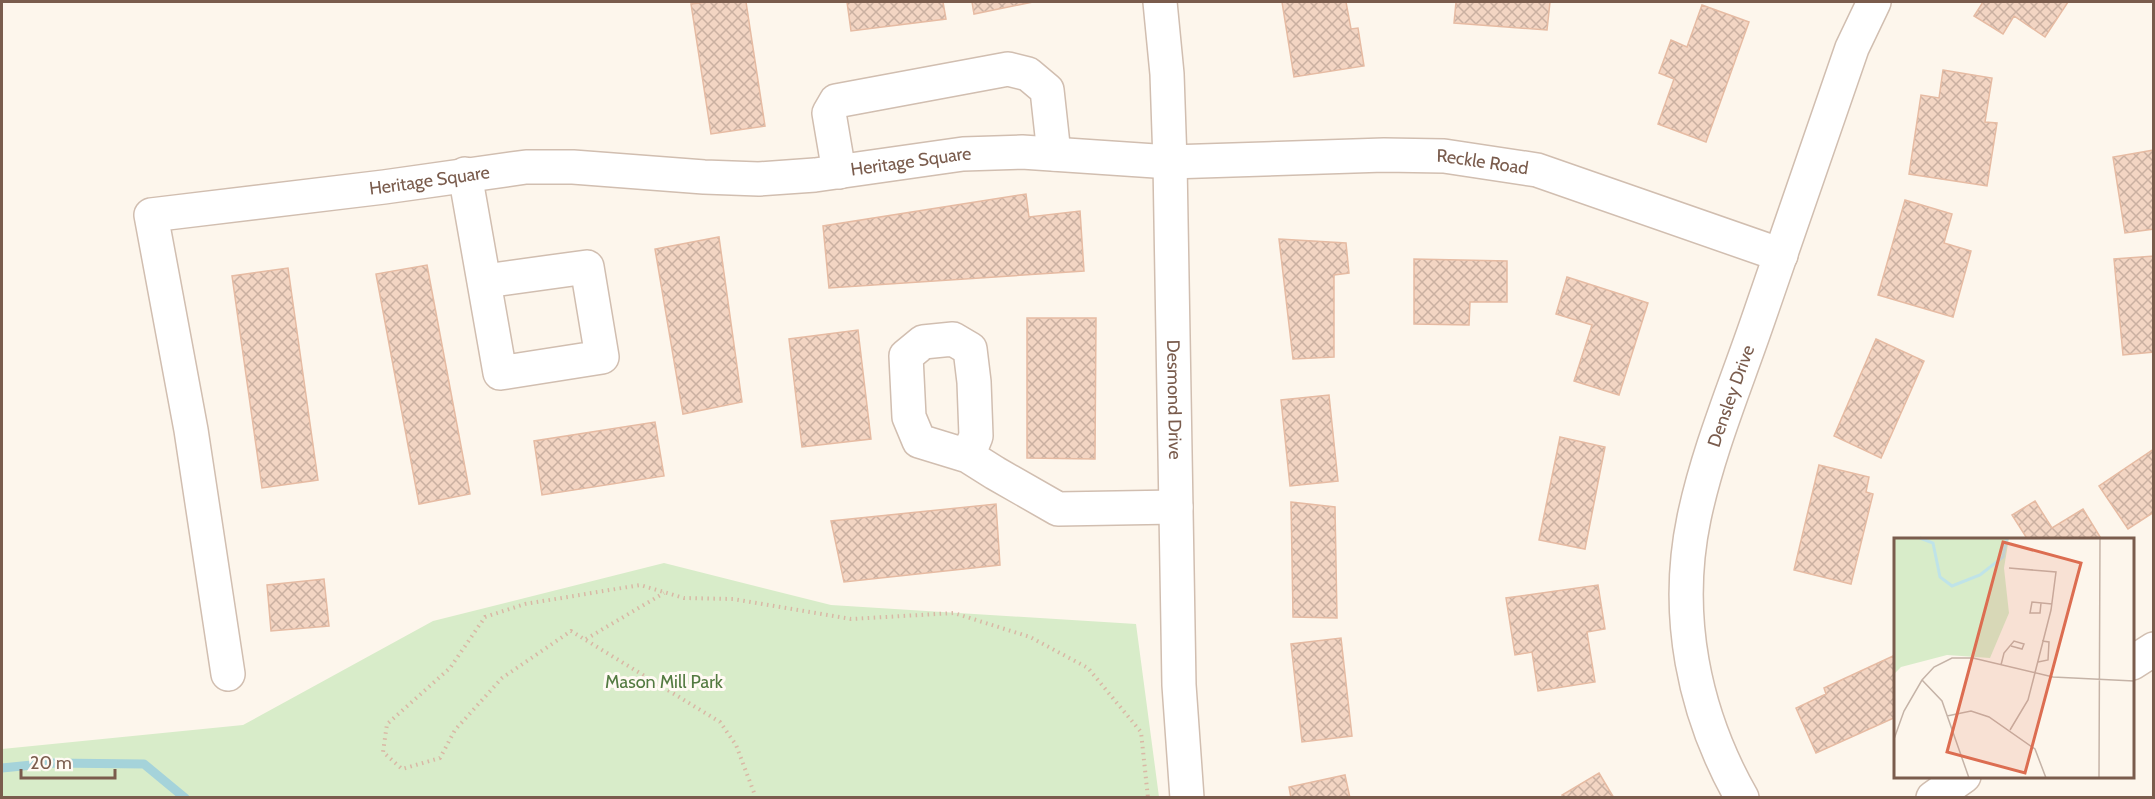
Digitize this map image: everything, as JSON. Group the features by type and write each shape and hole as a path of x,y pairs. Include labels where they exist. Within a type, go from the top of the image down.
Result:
{"street":[{"name":"Desmond Drive","path":"1160,2 1167,74 1170,162 1179,685 1187,798"},
{"name":"Densley Drive","path":"1742,798 1714,743 1693,670 1685,594 1694,519 1702,483 1852,48 1874,2"},
{"path":"839,172 830,113 837,101 1008,69 1028,74 1047,90 1054,154"},
{"name":"Heritage Square","path":"228,674 191,430 151,215 372,188 526,166 573,167 704,177 759,178 816,175 963,154 1022,152 1170,162"},
{"name":"Reckle Road","path":"1170,162 1384,155 1444,156 1493,162 1538,170 1781,255"},
{"path":"465,174 485,281"},
{"path":"968,456 1058,509 1176,507"},
{"path":"2134,662 2154,649"},
{"path":"1933,798 1963,778"}],"path":[{"path":"756,798 736,745 720,722 571,631 502,678 455,730 440,758 402,769 383,752 387,724 450,668 485,617 525,604 640,585 684,598 733,599 851,619 954,614 1030,637 1088,668 1142,732 1148,798"},
{"path":"586,639 665,592"}],"green space":[{"name":"Mason Mill Park","path":"664,563 831,605 1136,624 1159,797 2,797 2,749 243,725 433,621"}],"building":[{"path":"746,2 765,126 711,134 691,4"},
{"path":"847,2 943,2 946,19 851,31"},
{"path":"972,2 1033,2 974,14"},
{"path":"1282,2 1346,2 1351,29 1358,28 1364,66 1294,77"},
{"path":"1456,2 1550,2 1547,30 1454,23"},
{"path":"1983,2 2068,2 2045,37 2014,16 2003,34 1974,16"},
{"path":"1702,5 1749,22 1706,142 1658,124 1674,79 1659,73 1671,40 1687,47"},
{"path":"1943,70 1992,78 1985,122 1997,123 1987,186 1909,174 1921,95 1939,98"},
{"path":"2154,150 2154,229 2125,233 2113,157"},
{"path":"1026,194 1029,217 1080,211 1084,271 829,288 823,226"},
{"path":"1905,200 1952,214 1944,243 1971,251 1953,317 1878,295"},
{"path":"719,237 742,402 683,414 655,249"},
{"path":"1279,239 1346,243 1349,273 1334,275 1334,357 1293,359"},
{"path":"2154,256 2154,352 2123,355 2114,259"},
{"path":"1414,259 1507,261 1507,302 1470,302 1469,325 1414,324"},
{"path":"427,265 470,494 419,504 376,274"},
{"path":"288,268 318,480 262,488 232,276"},
{"path":"1567,277 1648,303 1619,395 1574,381 1592,325 1556,314"},
{"path":"1027,318 1096,318 1095,459 1027,458"},
{"path":"858,330 871,439 802,447 789,339"},
{"path":"1876,339 1924,361 1881,458 1834,436"},
{"path":"1329,395 1338,481 1290,486 1281,400"},
{"path":"655,422 664,476 542,495 534,441"},
{"path":"1560,437 1605,447 1585,549 1539,540"},
{"path":"2154,449 2154,512 2128,529 2099,486"},
{"path":"1819,465 1869,477 1866,492 1873,494 1851,584 1794,570"},
{"path":"2035,501 2052,528 2083,509 2101,538 2027,538 2012,515"},
{"path":"1291,502 1335,507 1337,618 1293,617"},
{"path":"996,504 1000,565 844,582 831,521"},
{"path":"324,579 329,626 271,631 267,585"},
{"path":"1598,585 1605,629 1587,632 1595,682 1538,691 1532,652 1515,655 1506,598"},
{"path":"1341,638 1352,736 1302,742 1291,644"},
{"path":"1893,656 1894,718 1816,753 1796,708 1826,694 1824,688"},
{"path":"1599,773 1614,798 1563,798 1562,795"},
{"path":"1345,775 1350,798 1291,798 1289,787"}],"waterway":[{"path":"2,768 52,763 144,764 185,798"}]}
